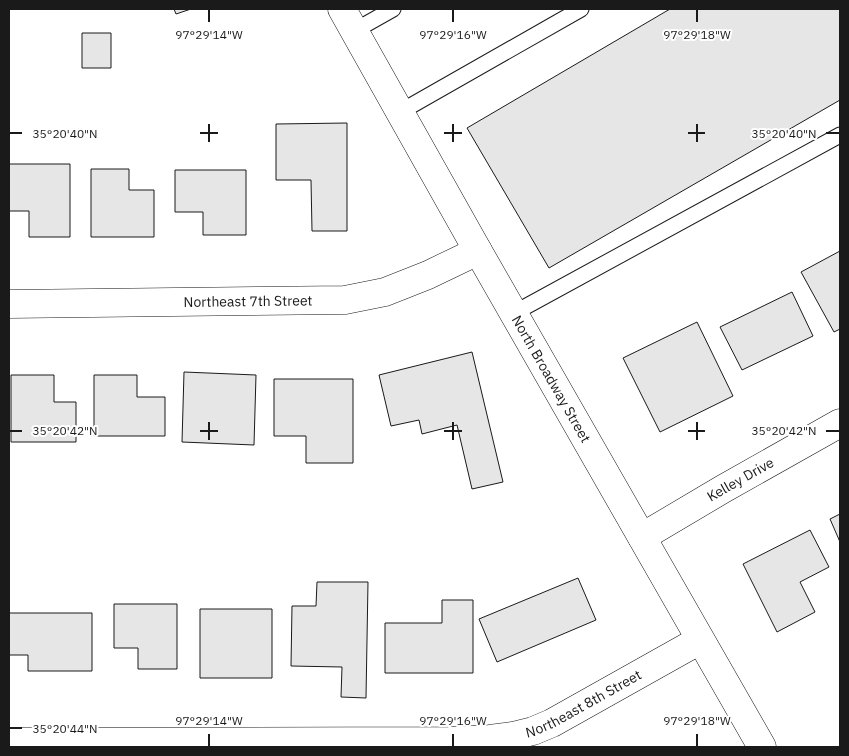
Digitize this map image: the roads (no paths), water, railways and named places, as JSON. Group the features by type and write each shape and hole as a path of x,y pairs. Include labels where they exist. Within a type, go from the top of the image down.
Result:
{"street":[{"name":"North Broadway Street","path":"348,20 762,747"},
{"name":"Northeast 7th Street","path":"9,304 346,300 384,292 428,276 478,251"},
{"name":"Kelley Drive","path":"642,537 840,423"},
{"name":"Northeast 8th Street","path":"9,742 450,742 490,739 533,731 552,723 700,640"}],"lane":[{"path":"348,20 393,9"},
{"path":"400,112 581,9"},
{"path":"514,313 840,136"}]}
